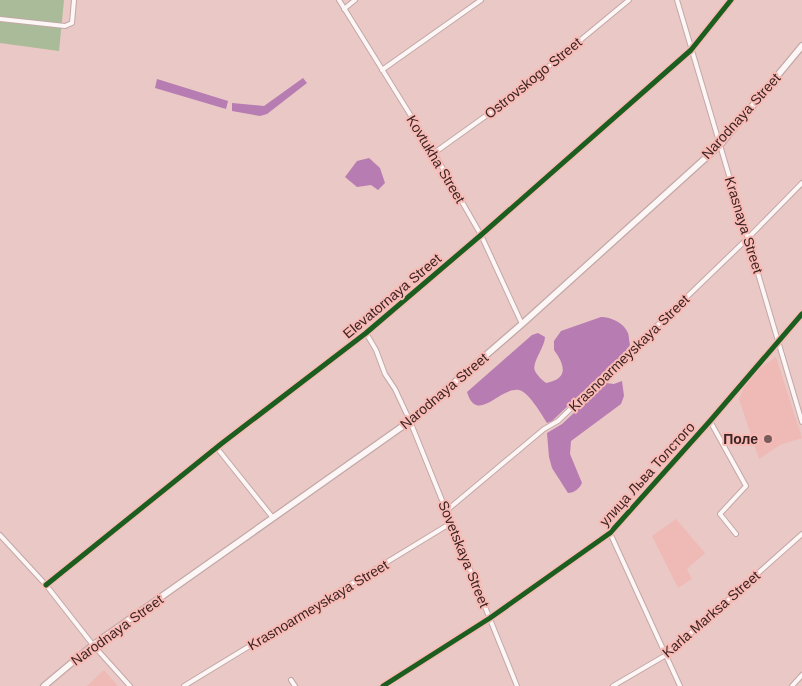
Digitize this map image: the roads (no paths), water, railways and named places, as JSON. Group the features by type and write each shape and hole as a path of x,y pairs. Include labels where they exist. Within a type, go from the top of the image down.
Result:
{"main road":[{"name":"Narodnaya Street","path":"44,686 93,645 410,421 522,324 720,145 802,46"}],"street":[{"path":"0,19 65,26 72,23 74,0"},
{"name":"Kovtukha Street","path":"339,0 434,153 481,235 522,324"},
{"path":"344,9 355,0"},
{"path":"382,70 480,0"},
{"name":"Ostrovskogo Street","path":"434,153 508,100 628,0"},
{"name":"Krasnaya Street","path":"677,0 780,342 802,422"},
{"name":"Elevatornaya Street","path":"46,586 216,448 366,333 481,235 691,50 731,0"},
{"name":"Krasnoarmeyskaya Street","path":"446,511 544,429 558,421 748,238 802,183"},
{"name":"улица Льва Толстого","path":"383,686 490,618 610,533 780,342 802,314"},
{"name":"Sovetskaya Street","path":"366,333 410,421 517,686"},
{"path":"710,421 746,486 720,514 736,534"},
{"path":"216,448 273,518"},
{"name":"Krasnoarmeyskaya Street","path":"184,686 451,523"},
{"path":"610,533 680,686"},
{"name":"Karla Marksa Street","path":"613,686 666,655 802,534"},
{"path":"0,535 46,586 93,645 130,686"},
{"path":"792,686 802,675"},
{"path":"291,680 295,686"}],"place":[{"name":"Поле","path":"768,439"}]}
